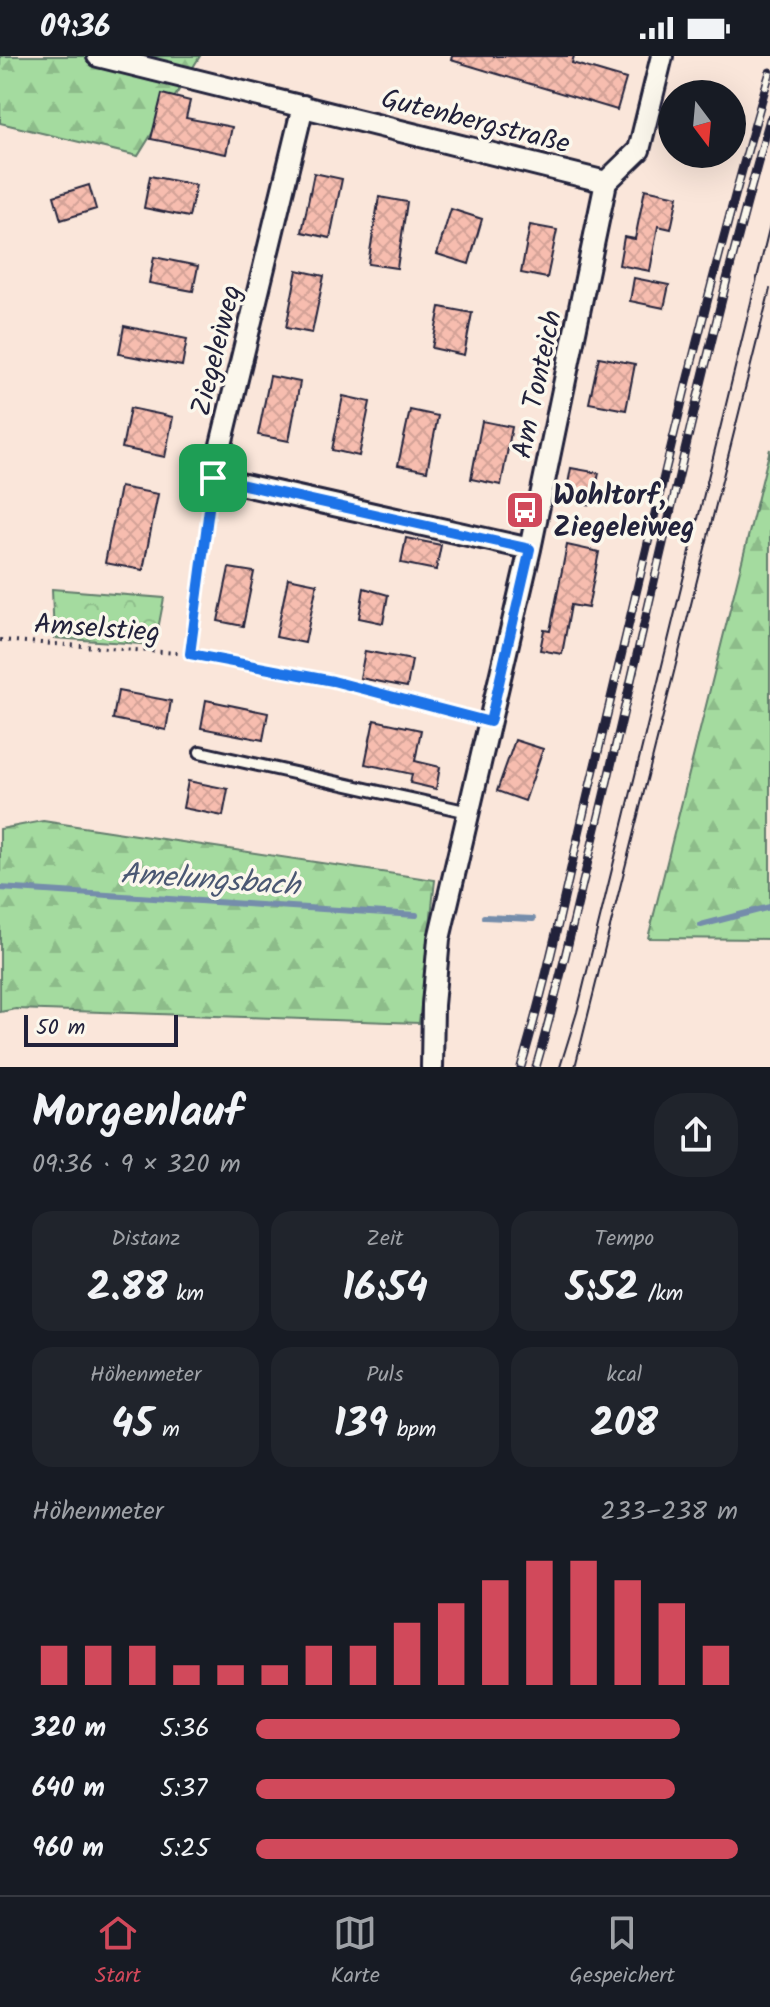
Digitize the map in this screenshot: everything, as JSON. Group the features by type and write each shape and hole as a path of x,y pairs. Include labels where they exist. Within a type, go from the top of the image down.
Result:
{"street":[{"name":"Gutenbergstraße","path":"98,56 606,182"},
{"path":"606,182 639,150 662,56"},
{"name":"Ziegeleiweg","path":"213,478 303,106"},
{"name":"Am Tonteich","path":"432,1067 439,939 530,549 606,182"},
{"path":"213,478 530,549"}],"lane":[{"path":"200,752 469,812"}],"path":[{"name":"Amselstieg","path":"190,654 213,478"},
{"name":"Amselstieg","path":"0,640 190,654 333,681 490,722"}],"green space":[{"path":"0,56 200,56 138,156 0,123"},
{"path":"770,449 770,939 648,938"},
{"path":"52,589 164,598 155,645 54,638"},
{"path":"43,821 435,880 419,1023 16,1009 0,1012 0,829"}],"building":[{"path":"452,56 574,56 572,63 626,79 617,110 451,60"},
{"path":"162,94 190,101 186,118 232,127 226,154 151,139"},
{"path":"314,173 342,179 330,238 302,232"},
{"path":"150,176 196,185 189,217 144,208"},
{"path":"89,185 96,209 61,220 54,196"},
{"path":"645,189 678,196 671,229 658,226 650,271 619,265 624,237 635,239"},
{"path":"379,197 407,202 397,268 368,264"},
{"path":"451,209 482,219 469,264 437,254"},
{"path":"530,225 557,230 547,278 521,273"},
{"path":"154,257 198,266 193,291 149,283"},
{"path":"297,270 324,276 312,333 286,328"},
{"path":"634,278 669,285 664,308 630,301"},
{"path":"440,307 472,313 464,355 432,348"},
{"path":"124,326 187,339 182,366 119,354"},
{"path":"599,357 635,364 626,410 589,403"},
{"path":"270,376 300,382 289,441 258,435"},
{"path":"343,396 370,402 359,456 332,450"},
{"path":"130,408 173,417 165,457 122,448"},
{"path":"410,410 438,416 427,471 398,465"},
{"path":"482,421 512,427 501,485 471,479"},
{"path":"571,468 599,473 592,505 565,500"},
{"path":"120,487 158,494 143,570 105,563"},
{"path":"406,538 441,545 436,570 401,563"},
{"path":"567,545 599,552 588,608 571,605 562,654 540,650 544,630 550,631"},
{"path":"229,568 254,572 243,626 218,621"},
{"path":"288,578 317,584 305,643 276,637"},
{"path":"364,588 388,595 383,623 359,618"},
{"path":"365,651 412,660 407,687 360,678"},
{"path":"118,691 171,701 166,730 113,719"},
{"path":"206,700 268,713 263,740 201,728"},
{"path":"374,720 421,730 415,761 440,767 436,789 410,783 412,774 365,764"},
{"path":"515,740 543,749 525,801 497,791"},
{"path":"188,781 228,789 223,816 183,808"}],"waterway":[{"name":"Amelungsbach","path":"0,888 416,915"},
{"name":"Amelungsbach","path":"701,925 770,907"},
{"name":"Amelungsbach","path":"484,917 533,919"}],"tram line":[{"path":"560,1067 577,1012 770,225"},
{"path":"575,1067 770,289"}],"railway":[{"path":"521,1067 549,964 697,340 770,72"},
{"path":"536,1067 699,392 770,119"}],"place":[{"name":"Wohltorf, Ziegeleiweg","path":"525,510"}],"route":[{"path":"213,478 530,549 490,722 333,681 190,654 213,478"}]}
